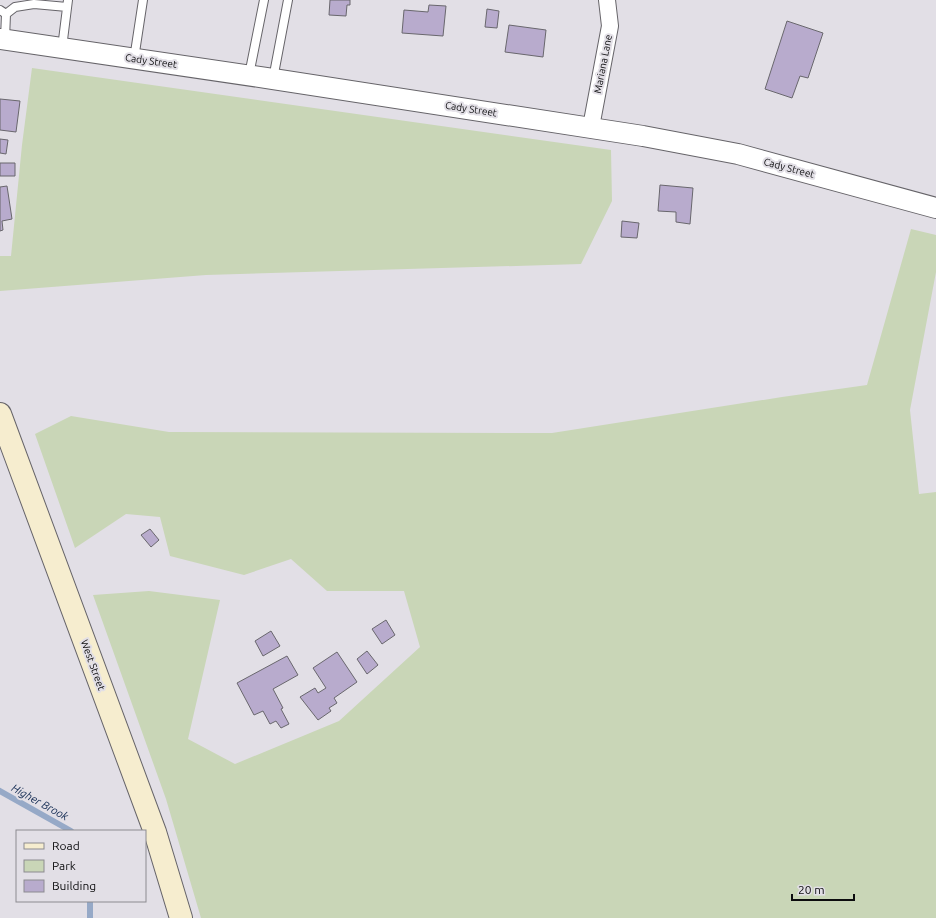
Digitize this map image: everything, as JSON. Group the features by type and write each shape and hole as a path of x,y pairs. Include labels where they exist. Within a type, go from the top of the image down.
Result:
{"main road":[{"name":"West Street","path":"0,414 155,832 181,918"}],"street":[{"name":"Mariana Lane","path":"590,127 610,26 607,0"},
{"name":"Cady Street","path":"3,40 274,78 590,127 738,154 936,208"}],"lane":[{"path":"134,59 143,0"},
{"path":"249,75 264,0"},
{"path":"274,78 288,0"},
{"path":"3,40 3,12 15,7 34,4 68,4 62,48"}],"green space":[{"path":"32,68 611,150 612,201 581,264 206,275 0,291 0,256 11,256 22,145"},
{"path":"911,229 936,235 936,272 910,410 919,494 936,492 936,918 201,918 166,799 93,595 149,591 220,600 188,739 235,764 339,721 420,647 404,591 327,591 291,559 244,575 170,556 160,517 126,514 75,548 35,434 71,416 169,432 552,433 867,385"}],"building":[{"path":"330,0 350,0 350,5 347,5 346,16 329,15"},
{"path":"429,5 446,6 443,36 402,33 404,10 428,12"},
{"path":"487,9 499,11 497,28 485,27"},
{"path":"787,21 823,33 808,78 800,76 792,98 765,89"},
{"path":"509,25 546,30 543,57 505,52"},
{"path":"0,99 20,101 16,132 0,130"},
{"path":"0,139 8,140 6,154 0,153"},
{"path":"0,163 15,163 15,176 0,176"},
{"path":"660,185 693,188 690,224 676,222 676,212 658,211"},
{"path":"7,186 12,219 2,221 3,230 0,231 0,187"},
{"path":"622,221 639,223 637,238 621,237"},
{"path":"150,529 159,540 151,547 141,535"},
{"path":"386,620 395,635 382,644 372,629"},
{"path":"271,631 280,646 263,656 255,641"},
{"path":"367,651 378,665 367,674 357,659"},
{"path":"337,652 357,682 334,698 337,703 329,708 331,711 318,720 300,697 315,688 318,693 326,688 313,668"},
{"path":"287,656 298,675 273,689 289,724 281,728 276,721 270,724 263,711 254,715 237,683"}],"waterway":[{"name":"Higher Brook","path":"0,791 69,830"},
{"name":"Higher Brook","path":"90,902 90,918"}]}
